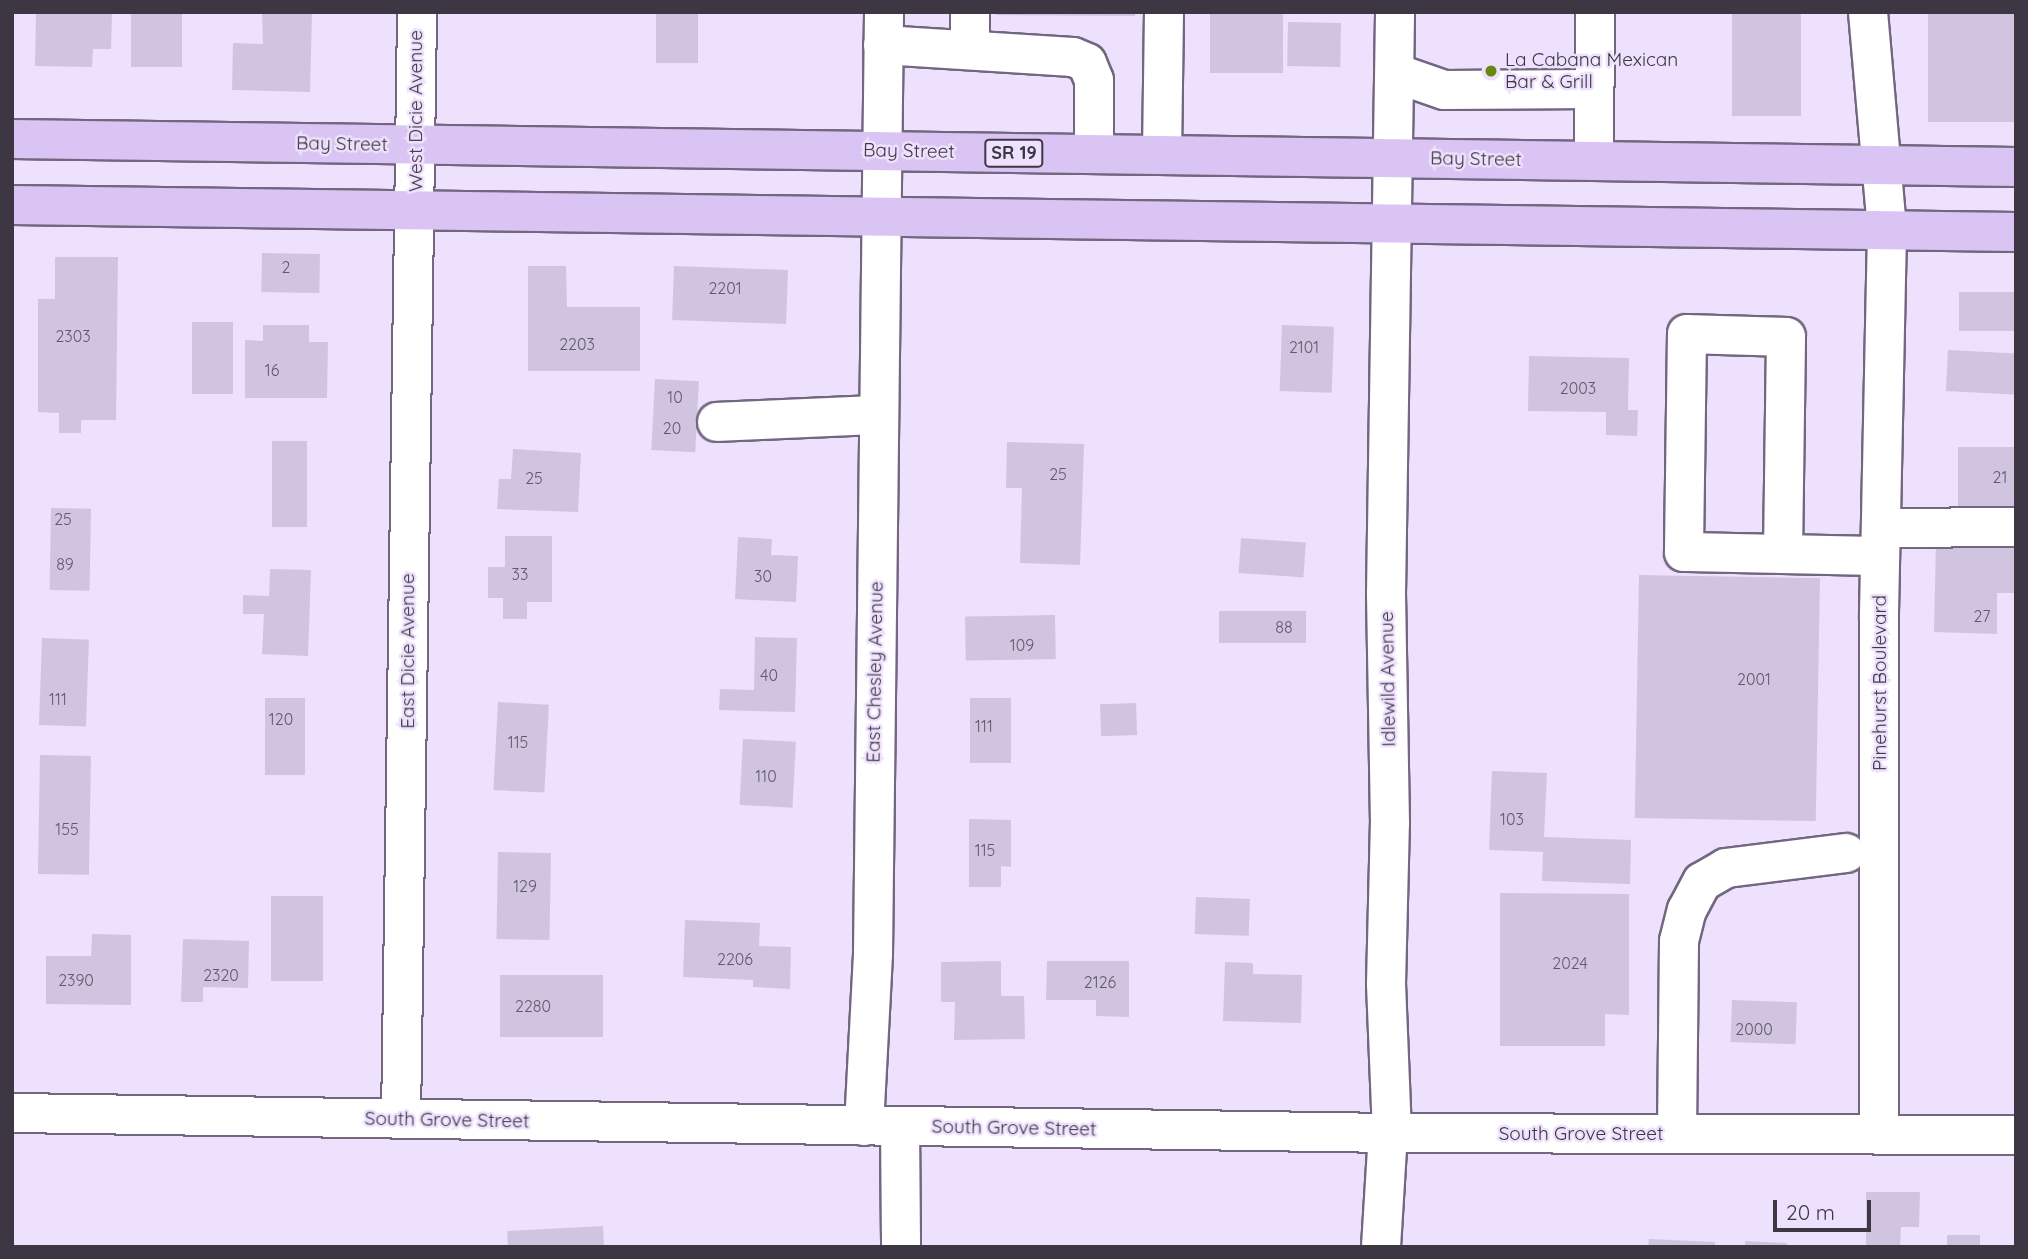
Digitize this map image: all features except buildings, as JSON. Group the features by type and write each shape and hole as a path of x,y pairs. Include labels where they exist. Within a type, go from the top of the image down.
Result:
{"main road":[{"name":"Bay Street","path":"12,139 2016,167"},
{"path":"12,205 2016,232"}],"street":[{"name":"West Dicie Avenue","path":"415,210 417,12"},
{"path":"970,12 970,50"},
{"path":"1162,155 1164,12"},
{"name":"Idlewild Avenue","path":"1381,1247 1390,1133 1386,985 1390,823 1386,594 1394,224 1395,12"},
{"path":"1594,161 1595,12"},
{"name":"Pinehurst Boulevard","path":"1868,12 1887,230 1881,542 1880,1135"},
{"path":"883,28 970,50 1073,57 1087,63 1094,80 1094,154"},
{"name":"East Chesley Avenue","path":"883,28 873,954 882,1126 901,1247"},
{"path":"1395,73 1444,90 1594,89"},
{"name":"East Dicie Avenue","path":"401,1106 415,210"},
{"path":"1783,554 1786,337 1687,334 1684,552 1783,554 2016,527"},
{"path":"717,422 879,415"},
{"path":"1677,1134 1679,941 1687,910 1702,882 1726,868 1846,853"},
{"name":"South Grove Street","path":"12,1114 401,1106 882,1126 1390,1133 2016,1135"}],"place":[{"name":"La Cabana Mexican Bar & Grill","path":"1491,71"}]}
